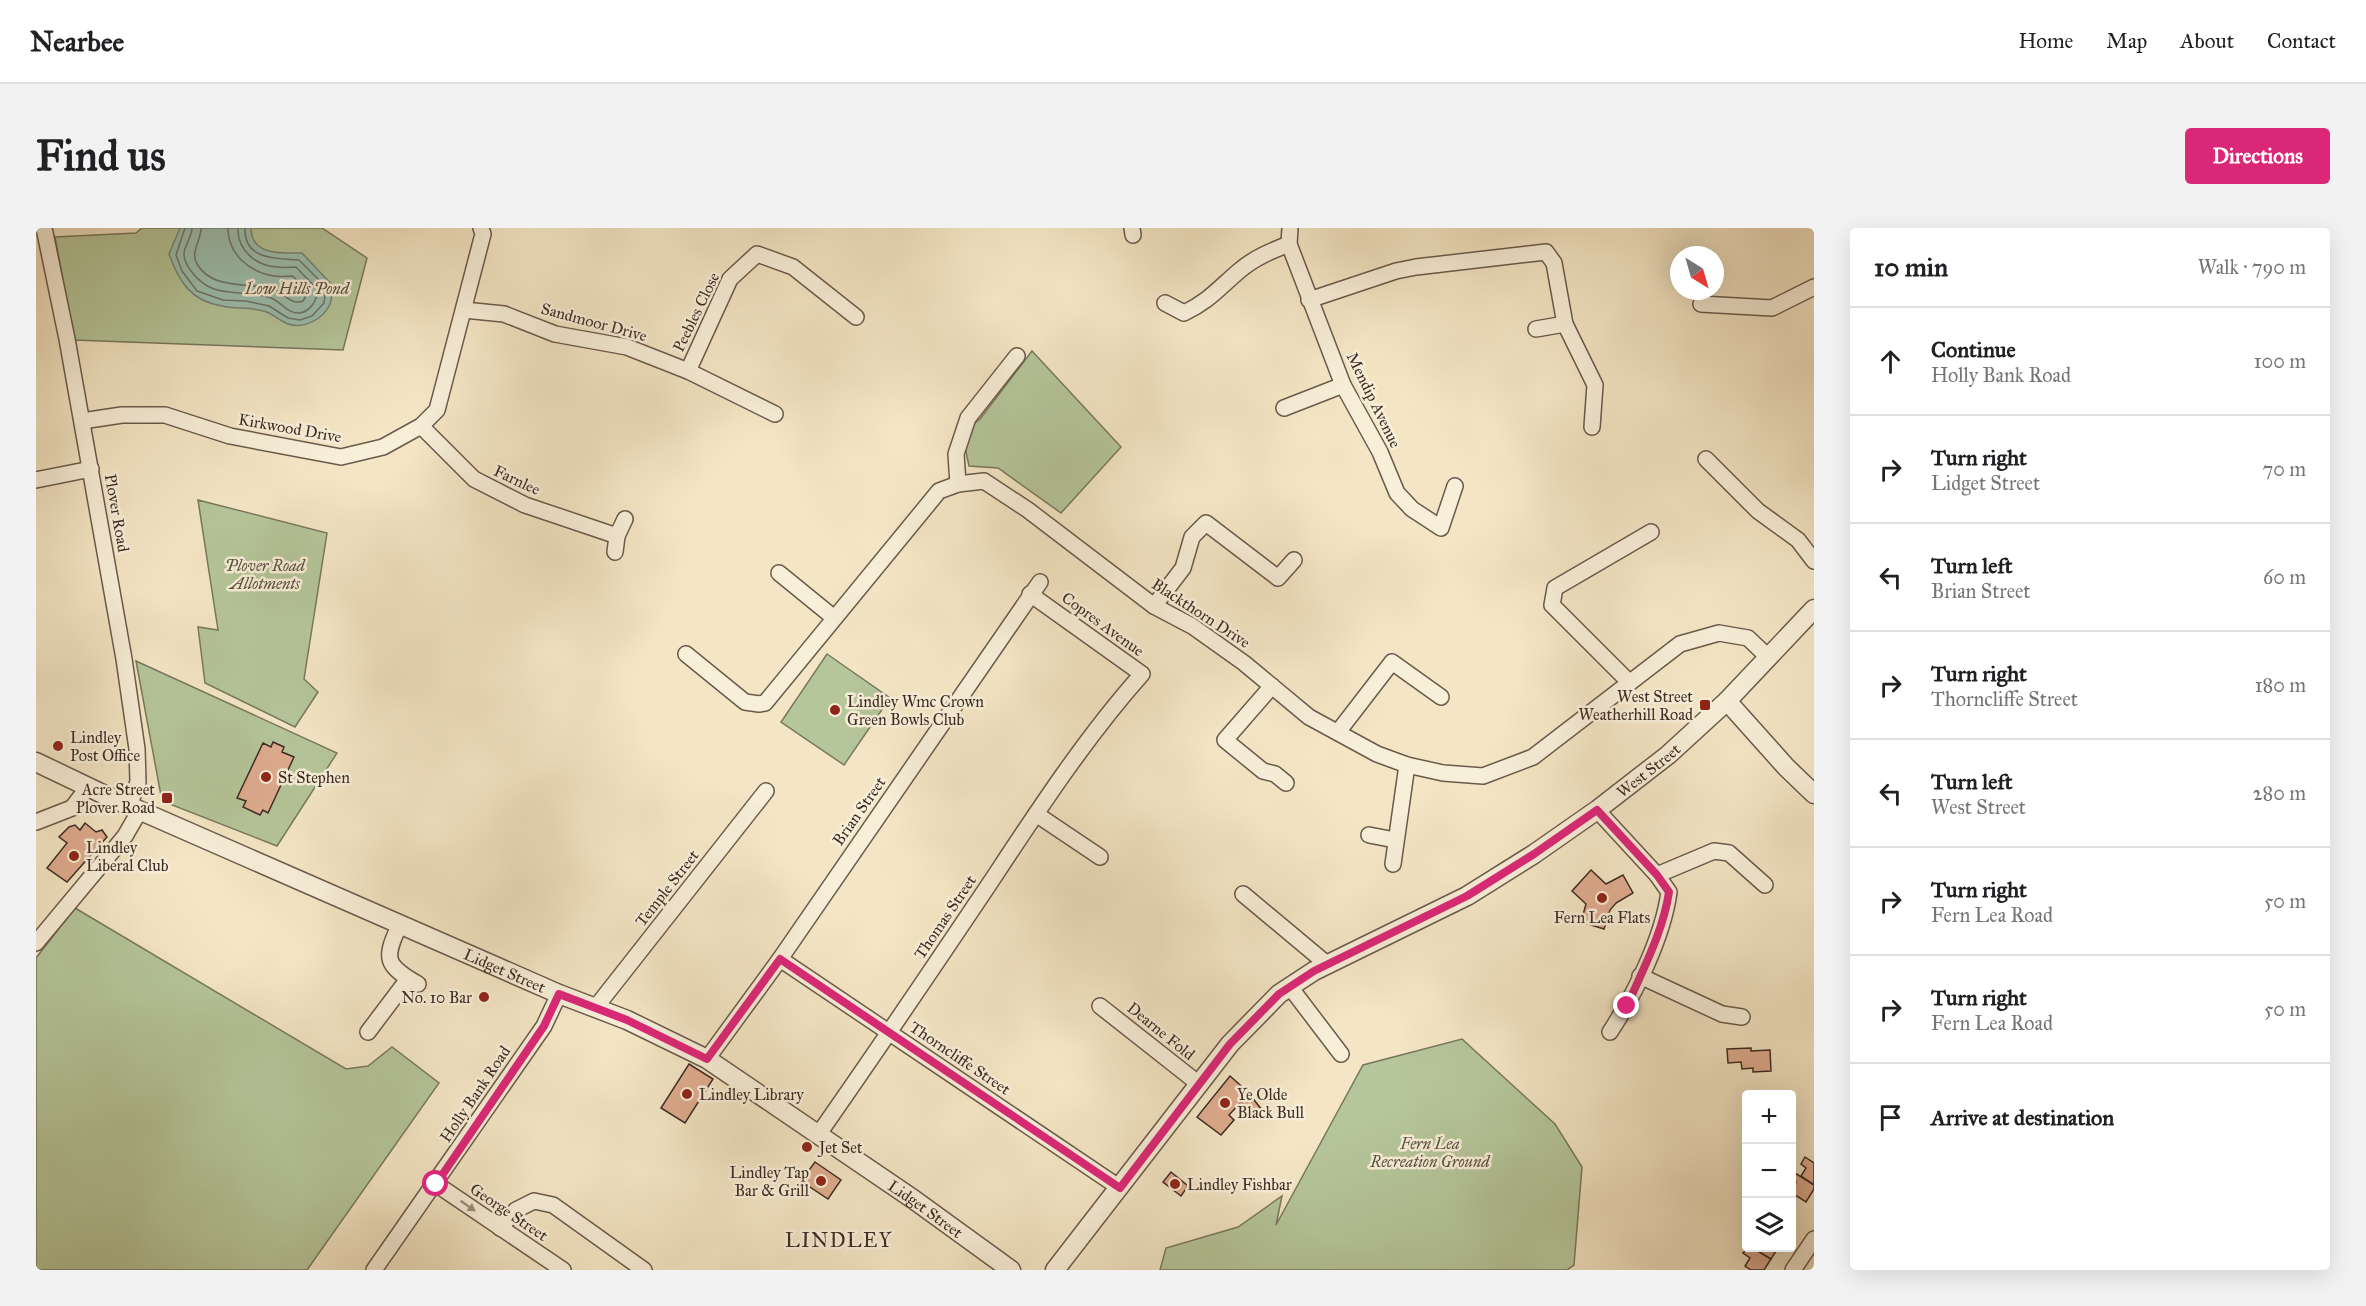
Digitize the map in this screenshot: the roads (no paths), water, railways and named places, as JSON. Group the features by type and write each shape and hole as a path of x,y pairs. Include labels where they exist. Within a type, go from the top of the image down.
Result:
{"street":[{"name":"Plover Road","path":"36,943 125,836 135,808 138,782 137,749 124,659 82,421 42,246 44,228"},
{"name":"Kirkwood Drive","path":"82,421 122,416 165,415 230,436 341,457 383,447 420,426 437,410 483,234 481,228"},
{"name":"Mendip Avenue","path":"1290,228 1289,244 1343,385 1380,452 1397,493 1412,509 1441,528 1455,486"},
{"path":"1165,303 1184,313 1201,305 1222,289 1240,270 1262,255 1289,244"},
{"path":"1309,300 1396,271 1546,252 1554,263 1565,324 1595,386 1592,427"},
{"name":"Peebles Close","path":"688,371 730,279 757,254 793,267 856,317"},
{"path":"1701,304 1772,308 1814,287"},
{"name":"Sandmoor Drive","path":"464,310 504,314 555,334 627,347 688,371 775,414"},
{"path":"1536,329 1565,324"},
{"path":"958,484 956,454 968,418 1017,356"},
{"path":"1284,408 1343,385"},
{"name":"Farnlee","path":"420,426 474,479 525,505 617,536"},
{"path":"1706,459 1758,511 1798,540 1814,561"},
{"path":"36,480 91,469"},
{"name":"Blackthorn Drive","path":"686,654 745,702 759,705 765,703 833,617 939,491 958,484 984,481 1028,510 1154,606 1192,626 1244,663 1309,717 1377,754 1407,765 1443,773 1483,776 1533,757 1680,644 1719,633 1748,638 1769,658"},
{"path":"615,552 617,536 625,519"},
{"path":"1154,606 1183,568 1192,537 1206,523 1278,578 1294,560"},
{"path":"1629,682 1552,605 1555,588 1651,532"},
{"path":"779,573 833,617"},
{"name":"Copres Avenue","path":"1035,588 1142,674 1132,686"},
{"name":"Brian Street","path":"707,1059 780,959 1035,588"},
{"name":"West Street","path":"1054,1270 1230,1044 1279,994 1328,965 1467,896 1534,854 1597,810 1668,755 1727,701 1814,609"},
{"path":"1338,732 1392,662 1441,697"},
{"name":"Thomas Street","path":"818,1135 1036,814 1104,720 1132,686"},
{"path":"1272,686 1225,740 1263,771 1275,774 1286,783"},
{"path":"1727,701 1786,767 1814,794"},
{"name":"Lidget Street","path":"36,762 135,808 559,994 596,1006 707,1059 1011,1270"},
{"path":"1393,864 1407,765"},
{"path":"36,822 72,808 88,787"},
{"name":"Temple Street","path":"596,1006 766,791"},
{"path":"1597,810 1657,875 1669,892 1666,911 1640,976 1627,1006 1610,1032"},
{"path":"1036,814 1101,857"},
{"path":"1369,835 1395,840"},
{"path":"1657,875 1714,851 1729,854 1765,885"},
{"path":"1243,894 1328,965"},
{"path":"368,1032 413,982 397,972 389,960 390,944 400,924"},
{"name":"Thorncliffe Street","path":"780,959 1120,1188"},
{"path":"1640,976 1722,1014 1742,1017"},
{"path":"1290,987 1341,1054"},
{"name":"Holly Bank Road","path":"374,1270 544,1026 559,994"},
{"name":"Dearne Fold","path":"1100,1006 1199,1084"},
{"name":"George Street","path":"436,1184 563,1270"},
{"path":"500,1228 516,1210 534,1201 553,1205 644,1270"},
{"path":"1793,1270 1814,1239"}],"water":[{"path":"180,228 251,228 252,237 262,248 277,252 302,253 333,286 327,310 312,322 294,325 285,323 263,311 222,306 202,300 194,295 182,281 169,254"}],"place":[{"name":"West Street Weatherhill Road","path":"1705,705"},
{"name":"Lindley Wmc Crown Green Bowls Club","path":"835,710"},
{"name":"Lindley Post Office","path":"58,746"},
{"name":"St Stephen","path":"266,777"},
{"name":"Acre Street Plover Road","path":"167,798"},
{"name":"Lindley Liberal Club","path":"74,856"},
{"name":"Fern Lea Flats","path":"1602,898"},
{"name":"No. 10 Bar","path":"484,997"},
{"name":"Lindley Library","path":"687,1094"},
{"name":"Ye Olde Black Bull","path":"1225,1103"},
{"name":"Jet Set","path":"807,1147"},
{"name":"Lindley Tap Bar & Grill","path":"821,1181"},
{"name":"Lindley Fishbar","path":"1175,1184"}],"district":[{"name":"LINDLEY","path":"839,1240"}],"park label":[{"name":"Low Hills Pond","path":"297,288"},
{"name":"Plover Road Allotments","path":"265,574"},
{"name":"Fern Lea Recreation Ground","path":"1430,1152"}]}
